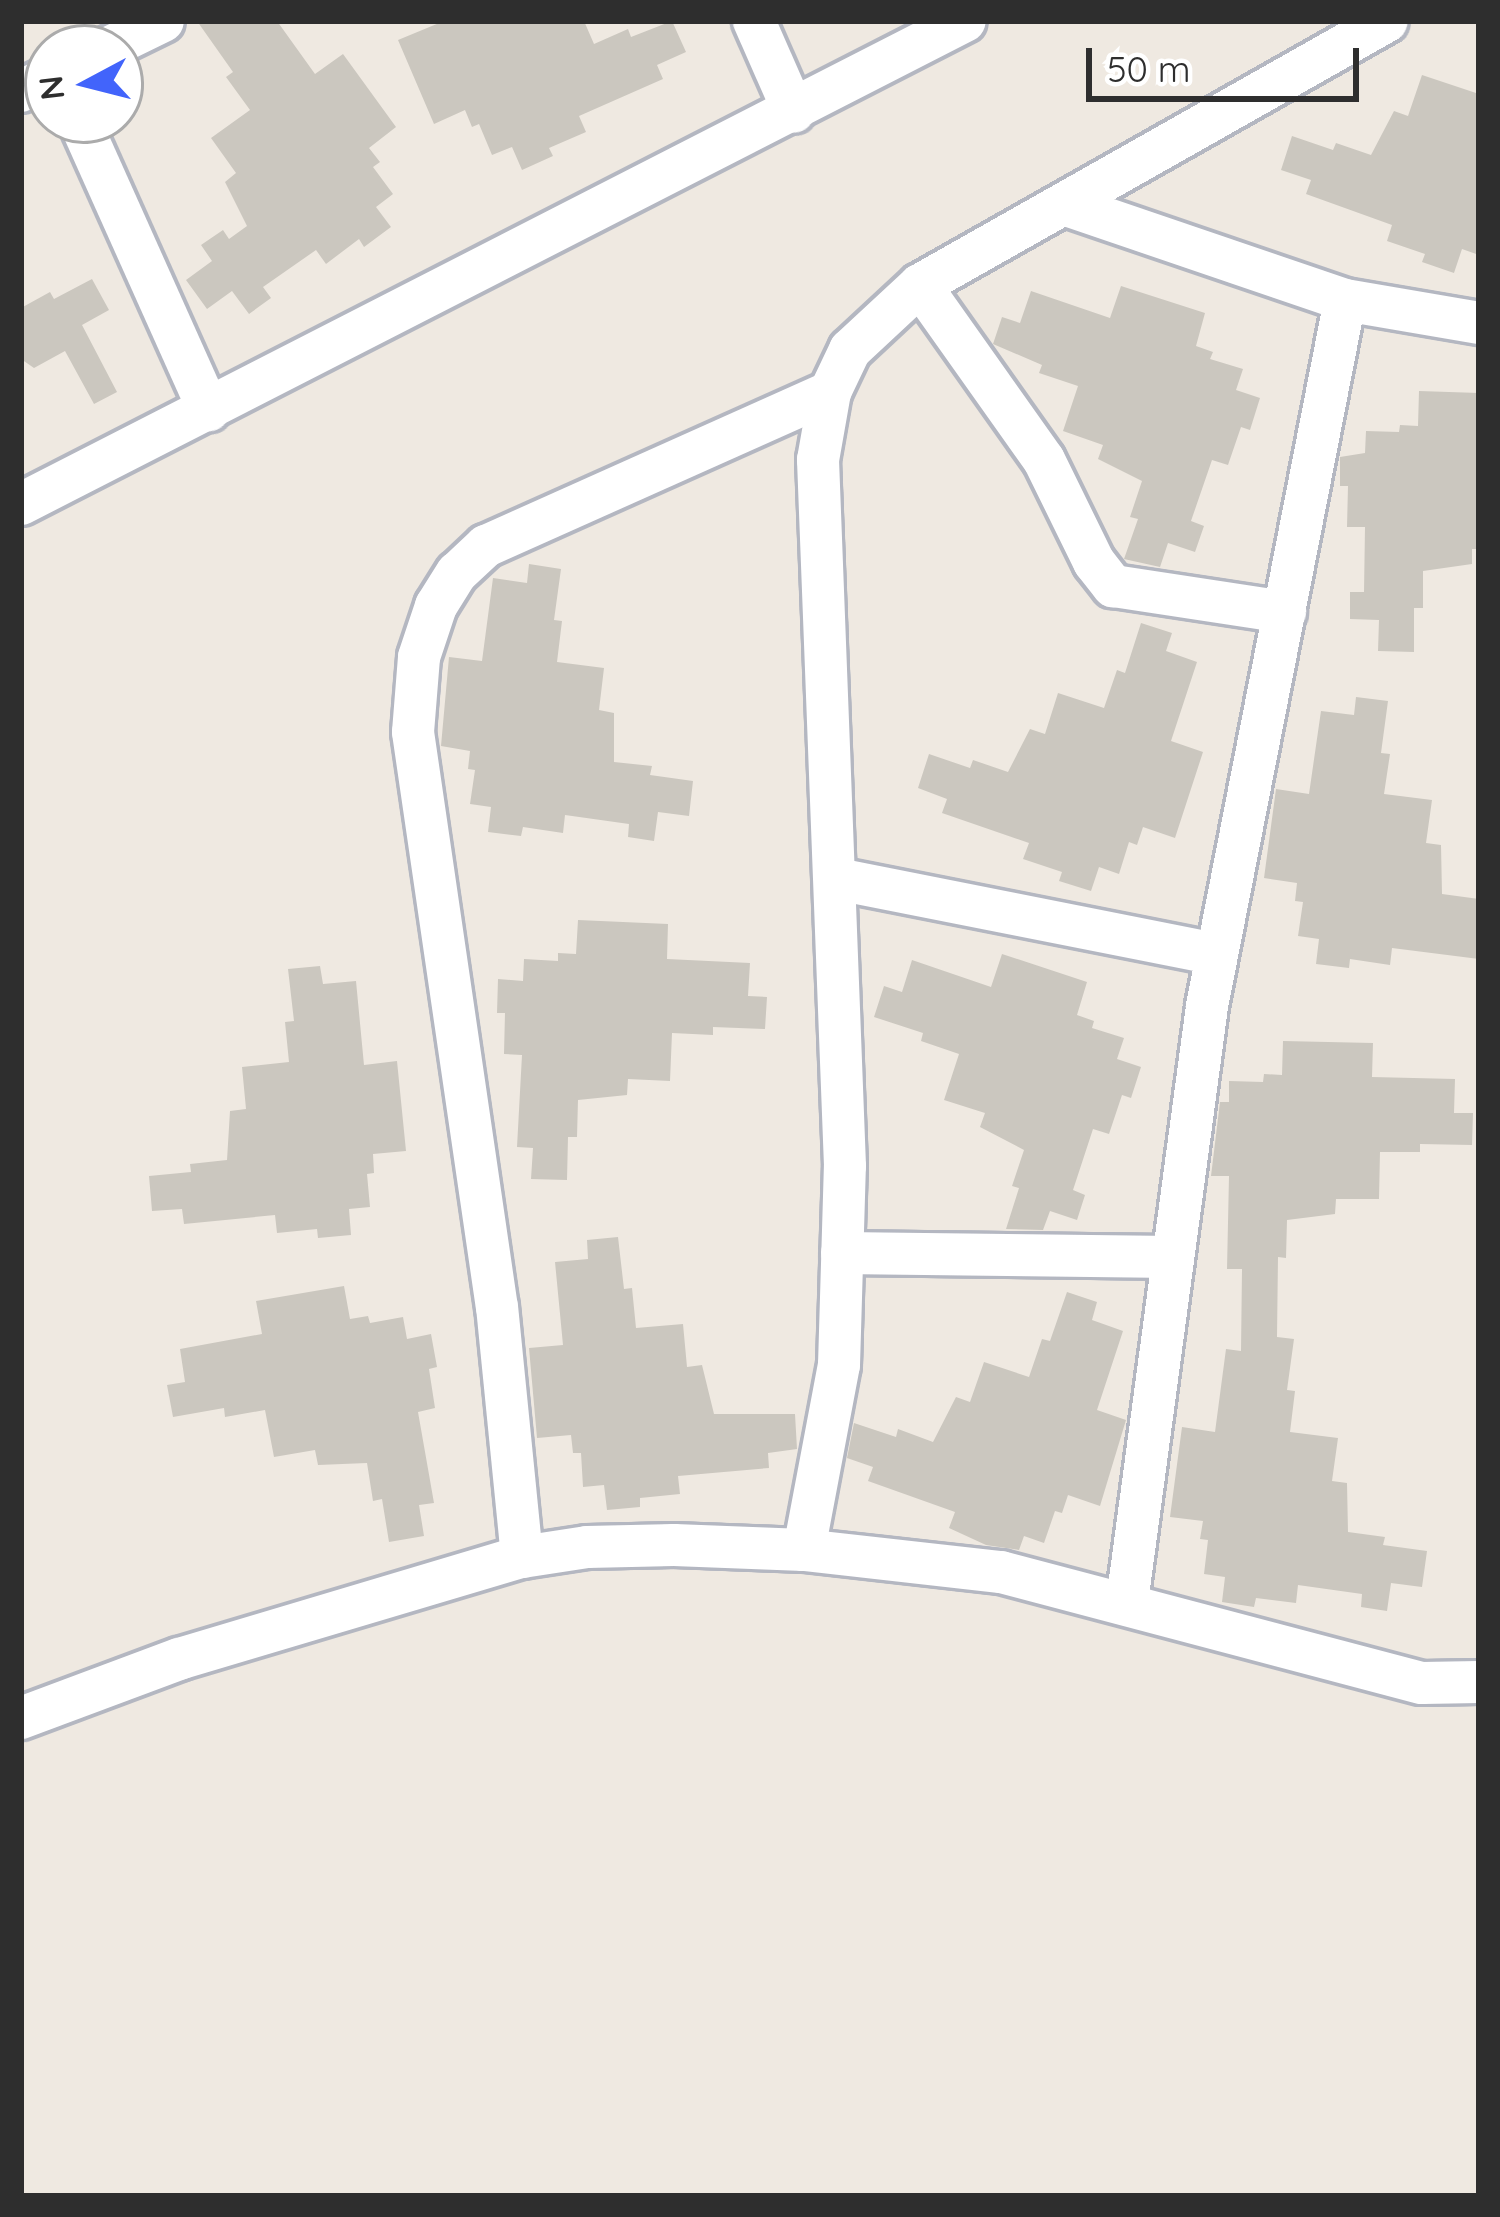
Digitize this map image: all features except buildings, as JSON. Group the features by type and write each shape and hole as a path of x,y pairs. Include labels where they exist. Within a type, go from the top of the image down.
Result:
{"street":[{"path":"754,21 794,112"},
{"path":"21,504 965,21"},
{"path":"804,1550 839,1365 842,1253 837,879 818,460 830,392 850,350 920,285 1387,21"},
{"path":"90,144 209,410"},
{"path":"1066,205 1345,300 1479,323"},
{"path":"920,285 1044,460 1094,562 1113,586 1285,612"},
{"path":"1127,1601 1217,954 1345,300"},
{"path":"522,1557 496,1308 413,732 419,657 436,606 457,573 485,546 830,392"},
{"path":"837,879 1217,954"},
{"path":"842,1253 1173,1257"},
{"path":"21,1718 179,1660 522,1557 609,1546 804,1550 1001,1573 1127,1601 1422,1683 1479,1682"}]}
